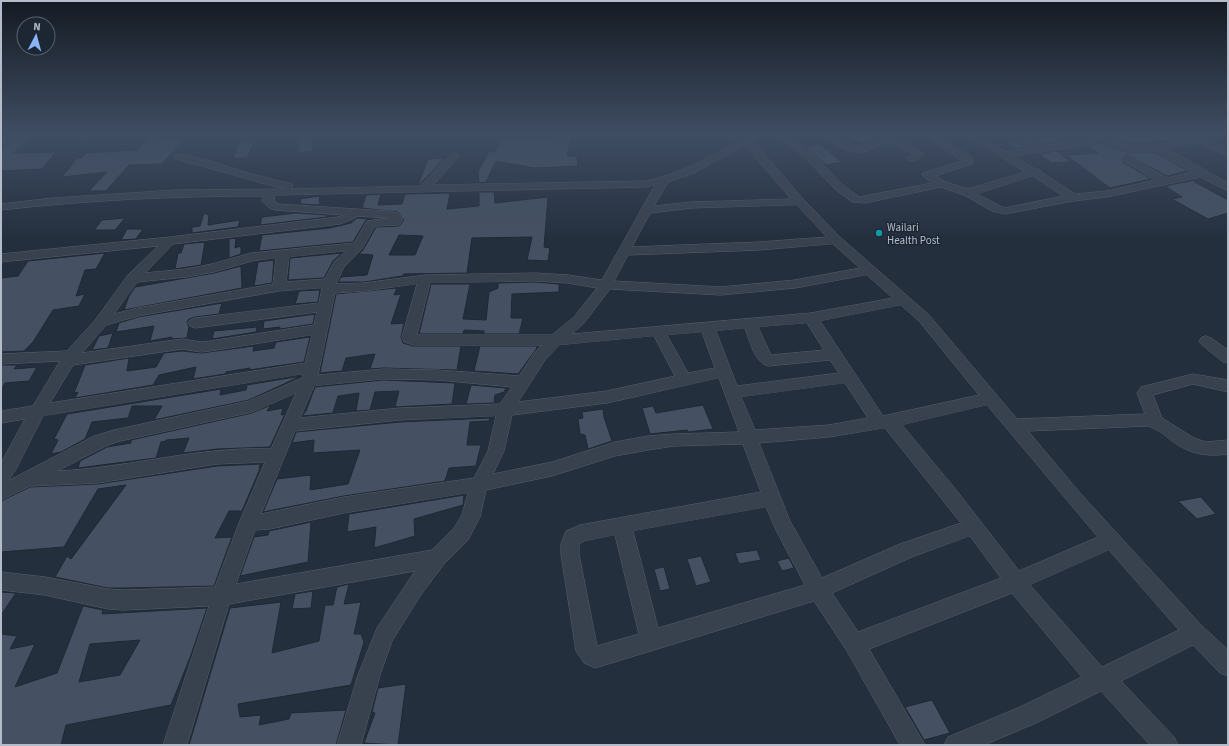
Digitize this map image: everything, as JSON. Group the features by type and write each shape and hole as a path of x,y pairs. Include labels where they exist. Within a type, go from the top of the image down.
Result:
{"street":[{"path":"224,169 252,178 286,185 288,186 286,192"},
{"path":"422,189 427,187 431,180 442,169"},
{"path":"1,206 160,194 619,186 662,181 692,169"},
{"path":"774,169 800,202 836,240 924,318 1112,540 1195,633 1228,665"},
{"path":"821,169 835,183 856,200 865,200 942,184"},
{"path":"947,169 927,175 942,184 968,193 996,209 1005,212 1073,198 1107,194 1203,173"},
{"path":"1030,169 1073,198"},
{"path":"1144,169 1166,182"},
{"path":"1195,169 1228,188"},
{"path":"968,193 1036,172"},
{"path":"348,745 369,675 384,635 413,589 437,558 461,534 471,517 479,484 496,451 506,410 540,356 555,340 579,320 606,285 662,181"},
{"path":"175,745 222,596 248,523 311,374 324,307 338,265 358,246 371,223 388,221 395,223 397,218 394,215 387,214 275,207 268,201 268,197 272,192"},
{"path":"646,210 692,205 800,202"},
{"path":"1,258 168,242 340,220 360,212"},
{"path":"624,251 759,246 836,240"},
{"path":"1,477 10,464 43,401 70,358 100,322 133,278 168,242"},
{"path":"133,278 186,273 214,268 251,257 358,246"},
{"path":"279,288 283,253"},
{"path":"100,322 138,312 279,288 330,286 364,288 425,279 549,277 606,285 694,290 735,290 795,284 871,270"},
{"path":"425,279 409,338 555,340 811,318 904,300"},
{"path":"187,344 201,302"},
{"path":"195,323 324,307"},
{"path":"811,318 849,377 884,422 974,527 1015,582 1101,679 1166,745"},
{"path":"750,324 764,357 768,361 835,354"},
{"path":"707,327 782,524 818,590 854,644 913,745"},
{"path":"1,359 24,357 70,358 187,344 194,347 210,346 320,330"},
{"path":"658,331 684,380"},
{"path":"1206,341 1228,358"},
{"path":"289,425 400,414 506,410 607,396 724,370"},
{"path":"1,417 39,410 311,374 438,375 523,382"},
{"path":"1,493 100,441 114,436 252,406 311,374"},
{"path":"733,392 849,377"},
{"path":"1155,421 1145,393 1146,391 1193,379 1228,386"},
{"path":"248,523 278,519 344,505 479,484 552,469 615,449 648,443 829,431 884,422 991,398"},
{"path":"1013,424 1148,420 1164,425 1194,446 1215,449 1228,447"},
{"path":"25,481 100,475 199,459 251,454 276,456"},
{"path":"772,498 580,532 573,537 570,544 570,554 587,651 591,656 595,657 651,641 818,590 907,550 974,527"},
{"path":"622,525 651,641"},
{"path":"854,644 1015,582 1112,540"},
{"path":"1,581 44,586 108,599 124,600 222,596 437,558"},
{"path":"956,745 1028,715 1195,633"}],"building":[{"path":"1,169 42,169 42,169 1,171"},
{"path":"68,169 126,169 106,191 89,191 107,172 62,177"},
{"path":"424,169 435,169 419,185"},
{"path":"480,169 492,169 486,182 479,183 478,172"},
{"path":"1084,169 1134,169 1151,179 1110,188"},
{"path":"1153,169 1184,169 1188,171 1167,176"},
{"path":"1195,180 1195,182 1228,200 1228,213 1208,219 1172,199 1182,197 1165,186"},
{"path":"479,192 494,192 495,203 548,197 544,247 550,248 548,261 527,260 532,237 472,238 467,273 404,274 402,276 364,282 338,282 341,277 367,275 373,255 359,254 363,250 376,227 399,226 404,220 398,212 362,208 366,195 381,194 378,205 402,204 405,194 450,193 447,209 479,206","holes":["399,235 423,236 415,255 389,255"]},
{"path":"319,196 320,205 301,204 300,199"},
{"path":"204,213 209,215 208,225 240,220 238,227 192,233 192,227 200,226"},
{"path":"296,213 327,215 327,217 260,225 262,217"},
{"path":"125,218 115,230 94,230 102,220"},
{"path":"357,218 373,219 366,220 353,242 259,251 262,235 330,228 351,223"},
{"path":"127,229 143,229 136,239 121,240"},
{"path":"236,238 235,248 241,246 241,254 229,258 229,239"},
{"path":"205,242 201,265 175,269 178,253 181,253 184,244"},
{"path":"105,253 96,269 85,270 76,296 85,294 79,306 53,310 33,342 24,351 1,352 1,278 18,276 28,261"},
{"path":"342,253 333,261 324,278 288,280 290,258"},
{"path":"274,260 272,283 254,286 258,262"},
{"path":"241,266 242,288 124,310 129,296 135,287 214,273"},
{"path":"535,282 559,284 559,292 512,294 511,318 523,318 519,334 484,334 484,331 464,330 463,334 419,334 431,284 470,284 463,319 486,320 489,292 498,288 498,283"},
{"path":"397,288 394,295 401,294 391,324 404,323 401,337 403,343 413,346 461,346 457,370 370,369 375,354 346,358 342,371 320,373 336,294"},
{"path":"320,290 318,302 295,304 299,291"},
{"path":"222,303 219,314 189,319 187,322 189,327 187,338 171,339 172,337 150,341 154,326 116,332 119,323 138,317"},
{"path":"315,314 313,324 280,329 280,327 263,329 264,321"},
{"path":"257,327 256,332 212,339 214,331"},
{"path":"113,333 108,348 92,350 99,336"},
{"path":"310,337 304,362 249,370 250,368 193,379 196,367 159,375 153,385 75,398 78,392 74,393 85,365 129,358 127,371 156,367 164,353 182,351 201,353 254,346 253,351 274,348 276,342"},
{"path":"480,346 537,346 537,348 518,374 474,371"},
{"path":"1,365 17,365 14,369 37,367 29,381 5,383 1,390"},
{"path":"301,376 249,400 154,420 162,406 132,406 128,418 92,422 85,439 61,452 51,454 58,440 54,439 67,414 221,389 220,395 246,390 247,385"},
{"path":"383,380 455,383 452,404 395,407 399,391 375,392 370,410 356,411 359,393 338,396 333,413 302,416 306,411 315,387"},
{"path":"471,385 506,388 504,392 495,395 494,403 466,404"},
{"path":"271,405 267,411 283,408 281,415 285,414 270,447 217,449 183,453 189,438 166,440 161,442 156,458 78,468 80,461 107,447 131,443 131,440 252,413"},
{"path":"703,405 713,429 650,434 642,408 653,406 656,413"},
{"path":"603,409 604,417 612,441 588,449 585,435 580,434 578,419 583,418 582,412"},
{"path":"490,418 489,421 470,422 467,445 481,445 476,466 449,468 445,481 344,496 263,512 277,479 311,475 310,490 348,484 360,450 313,453 314,440 292,443 296,432 400,422"},
{"path":"260,464 259,471 242,511 229,511 215,538 232,537 214,586 108,588 55,577 67,556 71,559 126,485 98,489 64,547 1,552 1,501 30,487 98,484 217,466"},
{"path":"464,495 463,505 414,519 415,536 374,548 376,527 347,532 349,514"},
{"path":"1201,497 1216,514 1197,519 1178,501"},
{"path":"311,522 308,562 240,576 254,537 268,535 269,531"},
{"path":"757,550 761,560 739,564 735,553"},
{"path":"701,556 711,582 696,586 687,559"},
{"path":"789,558 794,568 782,571 777,561"},
{"path":"664,567 670,589 660,591 654,569"},
{"path":"349,584 344,604 361,602 354,634 361,634 364,642 351,685 238,704 240,717 261,715 259,725 289,719 291,713 346,710 336,745 189,745 230,608 281,602 272,653 319,641 325,605 333,605 337,587"},
{"path":"313,591 311,608 292,609 295,594"},
{"path":"1,592 16,593 1,615"},
{"path":"83,606 103,610 102,614 207,608 191,655 171,705 66,725 61,745 1,745 1,634 17,636 10,649 35,644 15,687 57,673","holes":["140,640 120,675 79,682 90,644"]},
{"path":"406,684 398,745 364,743 375,713 372,712 378,688"},
{"path":"932,700 950,733 924,740 905,707"}],"place":[{"name":"Wailari Health Post","path":"879,233"}]}
